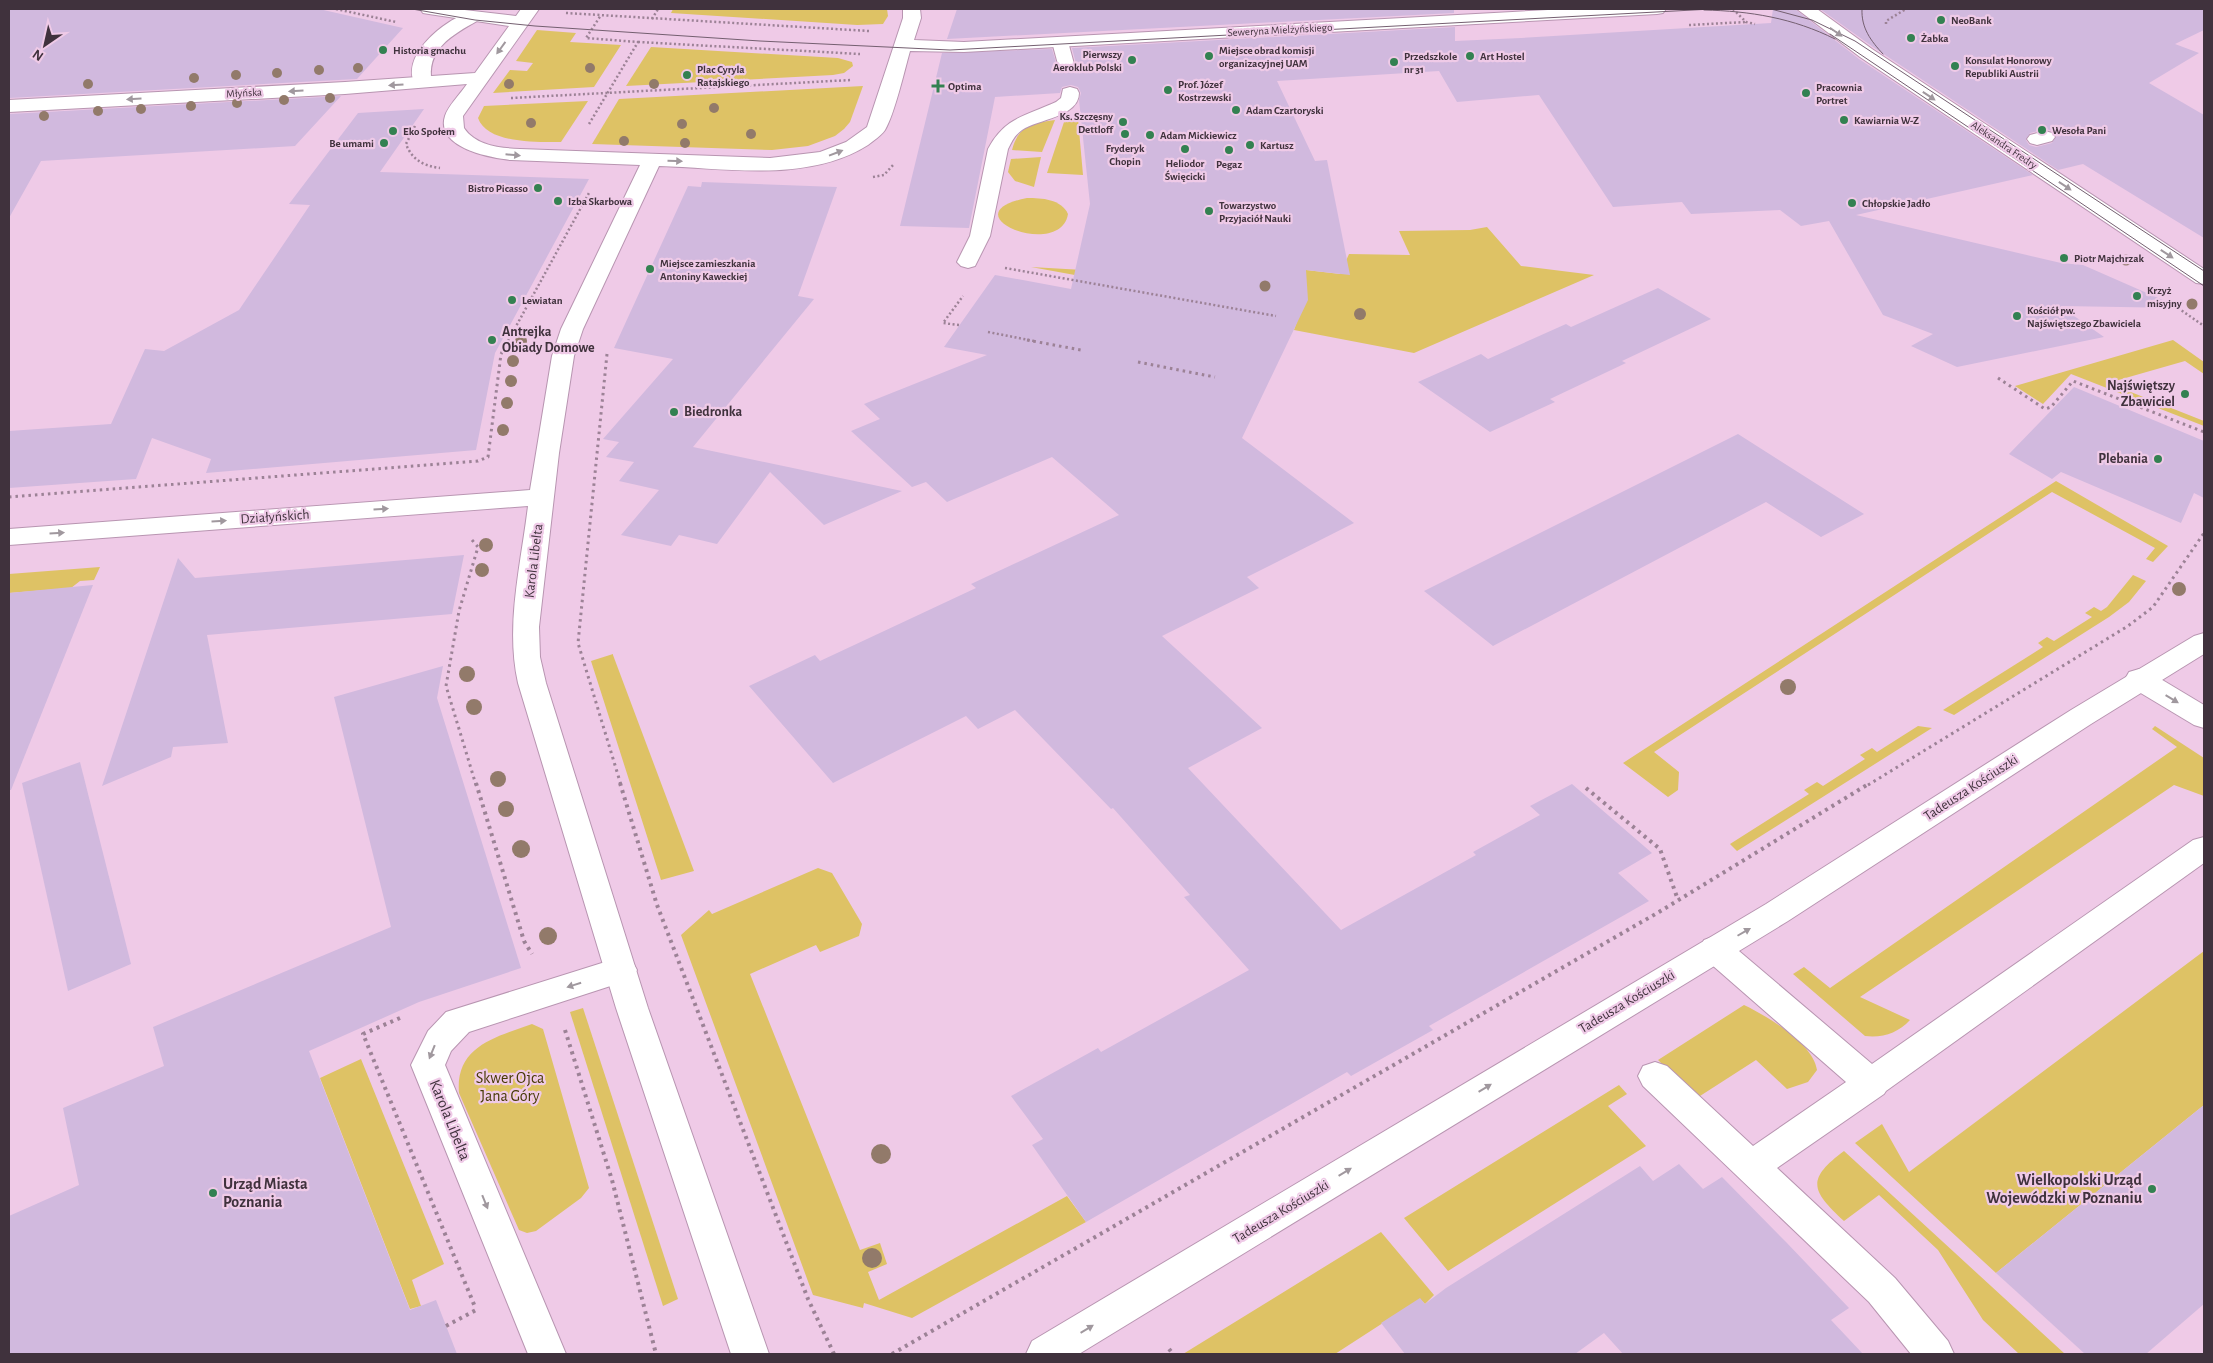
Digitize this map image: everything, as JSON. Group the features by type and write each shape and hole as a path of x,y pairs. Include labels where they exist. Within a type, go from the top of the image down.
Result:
{"street":[{"path":"429,9 471,17 525,15"},
{"path":"525,15 458,108 453,123 457,134 475,147 509,155 776,164 827,156 859,143 876,129 912,18 911,9"},
{"name":"Seweryna Mielżyńskiego","path":"903,45 957,48 1562,11 1657,9"},
{"path":"1785,9 1807,9"},
{"name":"Aleksandra Fredry","path":"1807,9 1881,64 2204,278"},
{"path":"423,83 421,67 429,50 443,34 471,17"},
{"path":"1061,42 1065,64"},
{"name":"Młyńska","path":"9,106 423,83 480,78"},
{"path":"968,262 980,236 998,148 1003,135 1012,127 1063,106 1070,100 1070,93"},
{"name":"Karola Libelta","path":"652,160 572,329 563,356 541,497 526,627 526,657 534,693 621,970 750,1354"},
{"name":"Działyńskich","path":"9,537 541,497"},
{"name":"Tadeusza Kościuszki","path":"1045,1354 1715,949 1783,910 2140,679 2204,642"},
{"path":"2140,679 2204,718"},
{"path":"1751,1167 1872,1084 2204,848"},
{"path":"1715,949 1872,1084"},
{"name":"Karola Libelta","path":"548,1354 428,1065 432,1049 442,1034 458,1022 621,970"},
{"path":"1655,1076 1882,1290 1935,1354"}],"path":[{"path":"652,19 658,9"},
{"path":"1733,9 1746,22"},
{"path":"564,13 871,31"},
{"path":"601,15 586,38 879,56 871,79"},
{"path":"1688,25 1746,22 1755,24"},
{"path":"584,131 638,42"},
{"path":"502,98 893,78"},
{"path":"416,126 406,144 408,154 419,162 442,168"},
{"path":"868,178 884,175 895,163"},
{"path":"9,496 478,461 488,457 501,354 575,216 593,187"},
{"path":"995,266 1276,316"},
{"path":"959,325 943,323 964,294"},
{"path":"988,332 1081,350"},
{"path":"608,347 596,449 588,550 578,619 578,643 657,905 808,1299 834,1354"},
{"path":"1138,362 1215,377"},
{"path":"1998,378 2045,409 2051,407 2074,382 2204,432"},
{"path":"892,1354 1678,900 2128,626 2152,607 2204,533"},
{"path":"470,539 478,548 476,561 459,611 446,686 524,941 548,977 553,992 612,1180 656,1354"},
{"path":"1586,788 1660,849 1678,900"},
{"path":"446,1326 476,1310"},
{"path":"1169,1348 1173,1354"}],"green space":[{"path":"673,9 887,9 888,16 883,24 857,25 671,13"},
{"path":"537,30 576,33 570,42 621,45 594,87 493,93 510,70 527,71 533,63 516,61"},
{"path":"651,47 838,58 852,62 853,66 844,73 833,75 626,86"},
{"path":"863,86 850,122 844,129 835,136 808,146 772,150 592,144 619,99"},
{"path":"588,101 561,142 514,140 502,137 492,133 483,126 478,118 484,106"},
{"path":"1065,119 1078,119 1083,175 1047,173"},
{"path":"1055,120 1042,152 1012,150 1018,136 1027,127"},
{"path":"1041,157 1034,187 1015,181 1008,172 1011,159"},
{"path":"1027,198 1050,200 1061,205 1068,214 1061,227 1047,234 1030,234 1014,230 1002,222 998,214 1005,205"},
{"path":"1487,227 1521,266 1594,275 1414,353 1294,330 1299,316 1031,267 1153,274 1306,270 1340,274 1349,254 1410,255 1399,231 1470,230"},
{"path":"2173,340 2204,362 2204,374 2185,361 2108,383 2204,421 2204,426 2071,374 2043,404 2015,386"},
{"path":"2056,481 2168,546 2153,562 2146,559 2155,548 2052,492 1654,752 1679,772 1678,790 1668,797 1623,763"},
{"path":"100,567 94,580 80,581 71,588 9,593 9,574"},
{"path":"2133,575 2146,581 2129,602 2109,617 1954,715 1943,710 2043,647 2038,643 2047,637 2054,641 2092,617 2085,613 2094,607 2101,611 2107,607"},
{"path":"613,654 694,871 661,880 591,661"},
{"path":"1918,726 1932,728 1737,851 1730,844 1809,794 1804,790 1817,782 1823,786 1865,759 1860,755 1872,748 1877,752"},
{"path":"2155,726 2204,758 2204,796 2174,785 1860,997 1910,1020 1900,1028 1890,1034 1865,1036 1793,974 1804,967 1830,988 2177,747 2152,729"},
{"path":"818,868 832,873 862,924 859,936 820,952 816,945 750,974 860,1250 880,1243 887,1264 868,1272 879,1300 1067,1196 1086,1222 912,1318 864,1303 863,1308 813,1295 681,935 709,910 712,914"},
{"path":"2204,951 2204,1105 1996,1273 1855,1143 1882,1124 1909,1172"},
{"path":"1744,1005 1776,1023 1798,1040 1814,1060 1817,1070 1808,1082 1787,1089 1756,1060 1700,1096 1694,1095 1658,1060"},
{"path":"583,1008 678,1299 663,1306 570,1012"},
{"name":"Skwer Ojca Jana Góry","path":"532,1024 543,1029 589,1188 581,1198 536,1231 527,1233 519,1230 459,1093 460,1077 464,1064 471,1054 492,1039"},
{"path":"361,1059 444,1264 412,1280 421,1306 410,1309 320,1078"},
{"path":"1619,1085 1627,1094 1608,1106 1646,1146 1448,1271 1404,1218"},
{"path":"1844,1151 2065,1354 2019,1354 1983,1320 1938,1250 1879,1195 1844,1221 1833,1211 1820,1193 1817,1186 1818,1178 1831,1161"},
{"path":"1381,1232 1434,1295 1425,1304 1420,1299 1335,1354 1183,1354"}],"building":[{"path":"9,9 319,9 403,28 357,79 9,98"},
{"path":"957,9 1454,9 1454,13 947,39"},
{"path":"1773,9 1795,9 1859,59 2033,175 1856,215 2061,263 2083,265 2181,308 2060,306 2104,337 1957,367 1911,346 1933,334 1883,315 1829,221 1801,226 1780,210 1691,214 1682,202 1613,207 1539,95 1457,102 1439,71 1277,81 1315,161 1327,160 1350,275 1306,270 1308,300 1242,438 1354,523 1247,577 1259,588 1162,636 1262,728 1188,768 1341,930 1476,855 1473,852 1540,815 1530,806 1572,784 1652,853 1618,873 1649,901 1429,1026 1433,1030 1351,1076 1347,1072 1086,1222 1032,1145 1043,1139 1011,1096 1098,1048 1101,1052 1249,970 1184,897 1190,895 1113,808 1111,809 1015,710 978,729 966,716 833,783 749,686 815,655 820,661 976,588 971,584 1119,515 1052,457 947,502 926,482 912,487 851,431 880,419 864,404 987,355 944,347 995,275 1071,289 1090,204 1079,100 1081,93 1078,87 1071,85 1062,87 1060,93 995,97 969,228 900,226 942,53 1052,49 1058,69 1071,70 1076,64 1072,48 1455,27 1455,41 1521,38 1771,23"},
{"path":"1820,9 2204,9 2204,30 2175,44 2199,53 2149,83 2204,115 2204,238 2083,164 2058,170 1873,47","holes":["2046,129 2053,131 2056,136 2052,143 2036,147 2029,145 2026,140 2030,133"]},
{"path":"341,96 295,146 41,161 9,218 9,114"},
{"path":"424,109 380,172 589,179 495,353 476,450 206,473 211,459 152,438 136,479 9,488 9,431 111,424 145,349 164,351 239,310 310,205 289,204 358,113"},
{"path":"702,182 837,187 798,296 814,299 693,447 902,491 824,525 770,472 717,544 679,535 671,546 621,535 659,490 619,481 634,462 606,457 619,442 603,439 673,359 614,348 688,186 701,187"},
{"path":"1658,288 1711,319 1622,361 1626,363 1550,399 1555,402 1490,432 1418,382 1481,354 1488,359 1566,324 1571,327"},
{"name":"Plebania","path":"2074,387 2204,441 2204,498 2194,493 2181,523 2061,472 2052,479 2009,454"},
{"path":"1738,434 1864,514 1821,537 1766,502 1493,646 1424,591"},
{"path":"464,555 452,614 207,635 228,743 173,747 171,757 102,786 178,558 195,578"},
{"path":"93,585 11,790 9,790 9,593"},
{"path":"443,666 437,698 521,968 419,1002 309,1051 410,1310 436,1300 457,1354 9,1354 9,1216 79,1185 63,1108 164,1066 153,1027 391,927 334,697"},
{"path":"80,762 131,964 68,991 22,783"},
{"name":"Wielkopolski Urząd Wojewódzki w Poznaniu","path":"2204,1105 2204,1304 2146,1354 2085,1354 1996,1273"},
{"path":"1679,1164 1703,1189 1722,1177 1786,1242 1849,1308 1831,1320 1863,1354 1623,1354 1604,1333 1575,1354 1405,1354 1381,1323 1420,1298 1425,1304 1446,1288 1640,1166 1653,1181"}],"tram line":[{"path":"412,9 475,20 535,26 760,41 950,50 1712,9"},
{"path":"1771,9 1812,20 1855,41 2204,271"},
{"path":"1862,9 1865,28 1883,54"},
{"path":"1704,10 1738,12 1771,17 1803,26 1835,39"},
{"path":"1830,34 2204,286"}],"place":[{"name":"NeoBank","path":"1941,20"},
{"name":"Żabka","path":"1911,38"},
{"name":"Historia gmachu","path":"383,50"},
{"name":"Miejsce obrad komisji organizacyjnej UAM","path":"1209,56"},
{"name":"Art Hostel","path":"1470,56"},
{"name":"Pierwszy Aeroklub Polski","path":"1132,60"},
{"name":"Przedszkole nr 31","path":"1394,62"},
{"name":"Konsulat Honorowy Republiki Austrii","path":"1955,66"},
{"name":"Plac Cyryla Ratajskiego","path":"687,75"},
{"name":"Optima","path":"938,86"},
{"name":"Prof. Józef Kostrzewski","path":"1168,90"},
{"name":"Pracownia Portret","path":"1806,93"},
{"name":"Adam Czartoryski","path":"1236,110"},
{"name":"Kawiarnia W-Z","path":"1844,120"},
{"name":"Ks. Szczęsny Dettloff","path":"1123,122"},
{"name":"Wesoła Pani","path":"2042,130"},
{"name":"Eko Społem","path":"393,131"},
{"name":"Fryderyk Chopin","path":"1125,134"},
{"name":"Adam Mickiewicz","path":"1150,135"},
{"name":"Be umami","path":"384,143"},
{"name":"Kartusz","path":"1250,145"},
{"name":"Heliodor Święcicki","path":"1185,149"},
{"name":"Pegaz","path":"1229,150"},
{"name":"Bistro Picasso","path":"538,188"},
{"name":"Izba Skarbowa","path":"558,201"},
{"name":"Chłopskie Jadło","path":"1852,203"},
{"name":"Towarzystwo Przyjaciół Nauki","path":"1209,211"},
{"name":"Piotr Majchrzak","path":"2064,258"},
{"name":"Miejsce zamieszkania Antoniny Kaweckiej","path":"650,269"},
{"name":"Krzyż misyjny","path":"2137,296"},
{"name":"Lewiatan","path":"512,300"},
{"name":"Kościół pw. Najświętszego Zbawiciela","path":"2017,316"},
{"name":"Antrejka Obiady Domowe","path":"492,340"},
{"name":"Najświętszy Zbawiciel","path":"2185,394"},
{"name":"Biedronka","path":"674,412"},
{"name":"Plebania","path":"2158,459"},
{"name":"Wielkopolski Urząd Wojewódzki w Poznaniu","path":"2152,1189"},
{"name":"Urząd Miasta Poznania","path":"213,1193"}]}
